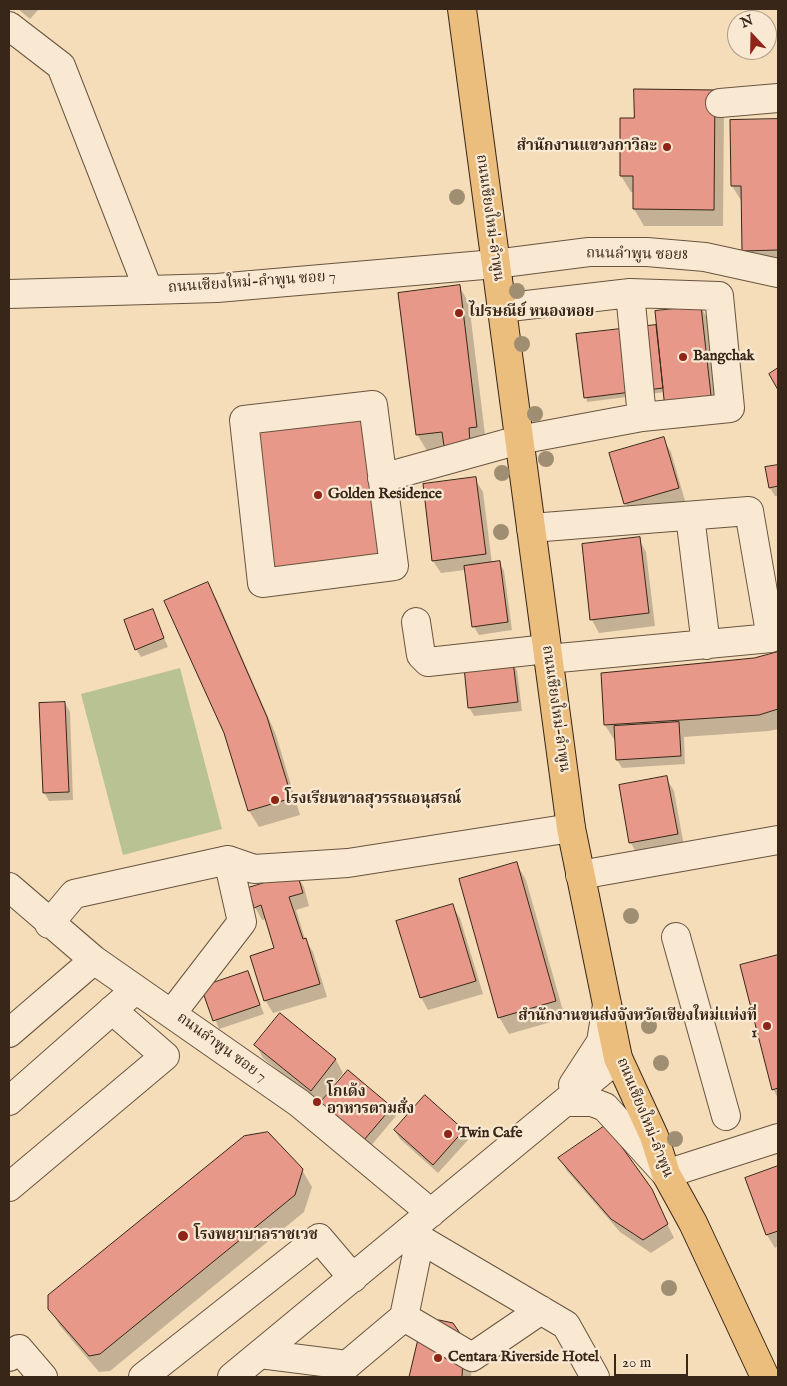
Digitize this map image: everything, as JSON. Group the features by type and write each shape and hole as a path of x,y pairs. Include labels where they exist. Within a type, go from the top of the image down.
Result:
{"main road":[{"name":"ถนนเชียงใหม่-ลำพูน","path":"462,9 571,828 618,1058 654,1136 666,1174 693,1223 764,1377"}],"street":[{"path":"9,26 61,66 148,289"},
{"path":"720,102 778,98"},
{"name":"ถนนลำพูน ซอย8","path":"495,264 589,252 647,252 705,257 778,273"},
{"name":"ถนนเชียงใหม่-ลำพูน ซอย 7","path":"9,294 217,288 495,264"},
{"path":"630,293 642,417"},
{"path":"382,478 519,440 642,417 730,408 719,296 630,293 501,308"},
{"path":"373,406 382,478 394,566 262,583 244,420 373,406"},
{"path":"416,622 421,655 428,662 706,645 771,638 749,511 531,528"},
{"path":"690,516 706,645"},
{"path":"50,924 74,894 228,860 254,869 348,862 571,828"},
{"path":"580,875 778,840"},
{"path":"172,1013 242,922 228,860"},
{"name":"ถนนลำพูน ซอย 7","path":"13,900 50,924 94,960 299,1104 431,1213"},
{"path":"676,937 726,1116"},
{"path":"9,1033 94,960"},
{"path":"9,1100 137,989"},
{"path":"560,1106 600,1042 607,1005"},
{"path":"9,1187 165,1056 112,1010"},
{"path":"232,1377 353,1278 414,1236 431,1213 618,1058"},
{"path":"560,1106 592,1102 605,1107 666,1174 778,1138"},
{"path":"414,1236 566,1325 595,1377"},
{"path":"260,1354 347,1365 404,1317 414,1236"},
{"path":"144,1377 319,1238 353,1278"},
{"path":"404,1317 472,1357 541,1310"},
{"path":"9,1357 19,1349 43,1377"}],"green space":[{"path":"180,668 222,829 123,855 81,694"}],"building":[{"name":"สำนักงานแขวงกาวิละ","path":"634,89 715,90 714,210 633,209 633,176 620,176 620,118 634,118"},
{"path":"778,119 778,250 742,251 741,186 731,186 730,120"},
{"path":"460,285 477,427 469,428 470,443 444,446 442,432 416,435 398,293"},
{"name":"Bangchak","path":"701,306 712,404 665,409 655,311"},
{"name":"Bangchak","path":"656,325 663,388 584,398 576,334"},
{"path":"778,368 778,390 769,374"},
{"name":"Golden Residence","path":"362,415 381,562 273,576 255,428"},
{"path":"664,437 679,488 624,504 609,453"},
{"path":"778,465 778,486 769,488 765,467"},
{"path":"476,477 486,554 432,561 423,484"},
{"path":"640,537 649,613 590,620 582,544"},
{"path":"500,561 508,622 472,627 464,566"},
{"path":"208,582 267,717 292,798 248,811 224,733 164,601"},
{"path":"153,609 164,638 135,650 124,620"},
{"path":"778,652 778,709 759,715 604,725 601,673 754,658"},
{"path":"513,661 518,702 468,708 464,667"},
{"path":"65,702 69,792 43,793 39,703"},
{"path":"679,722 681,756 616,760 614,726"},
{"path":"667,776 678,834 629,843 619,785"},
{"path":"517,862 556,1001 498,1018 459,879"},
{"path":"297,873 303,893 289,897 303,939 306,938 320,984 264,1001 250,956 274,948 261,905 254,908 248,888"},
{"path":"453,904 476,981 420,998 396,921"},
{"name":"สำนักงานขนส่งจังหวัดเชียงใหม่แห่งที่ 1","path":"778,955 778,1088 772,1090 740,965"},
{"path":"248,971 260,1005 213,1021 201,987"},
{"path":"280,1013 336,1059 311,1091 254,1045"},
{"path":"348,1070 392,1107 364,1140 320,1103"},
{"path":"425,1095 464,1130 433,1165 394,1130"},
{"path":"606,1125 652,1189 668,1224 643,1240 611,1219 558,1158"},
{"name":"โรงพยาบาลราชเวช","path":"268,1132 303,1169 295,1195 100,1354 89,1356 48,1309 48,1295 244,1136"},
{"path":"778,1166 778,1231 766,1235 745,1178"},
{"name":"Centara Riverside Hotel","path":"439,1320 453,1323 464,1339 462,1377 409,1377 418,1339 425,1325"}],"place":[{"name":"สำนักงานแขวงกาวิละ","path":"667,147"},
{"name":"ไปรษณีย์ หนองหอย","path":"459,313"},
{"name":"Bangchak","path":"683,357"},
{"name":"Golden Residence","path":"318,495"},
{"name":"โรงเรียนขาลสุวรรณอนุสรณ์","path":"275,800"},
{"name":"สำนักงานขนส่งจังหวัดเชียงใหม่แห่งที่ 1","path":"767,1026"},
{"name":"โกเด้ง อาหารตามสั่ง","path":"317,1102"},
{"name":"Twin Cafe","path":"448,1134"},
{"name":"โรงพยาบาลราชเวช","path":"183,1236"},
{"name":"Centara Riverside Hotel","path":"438,1358"}]}
